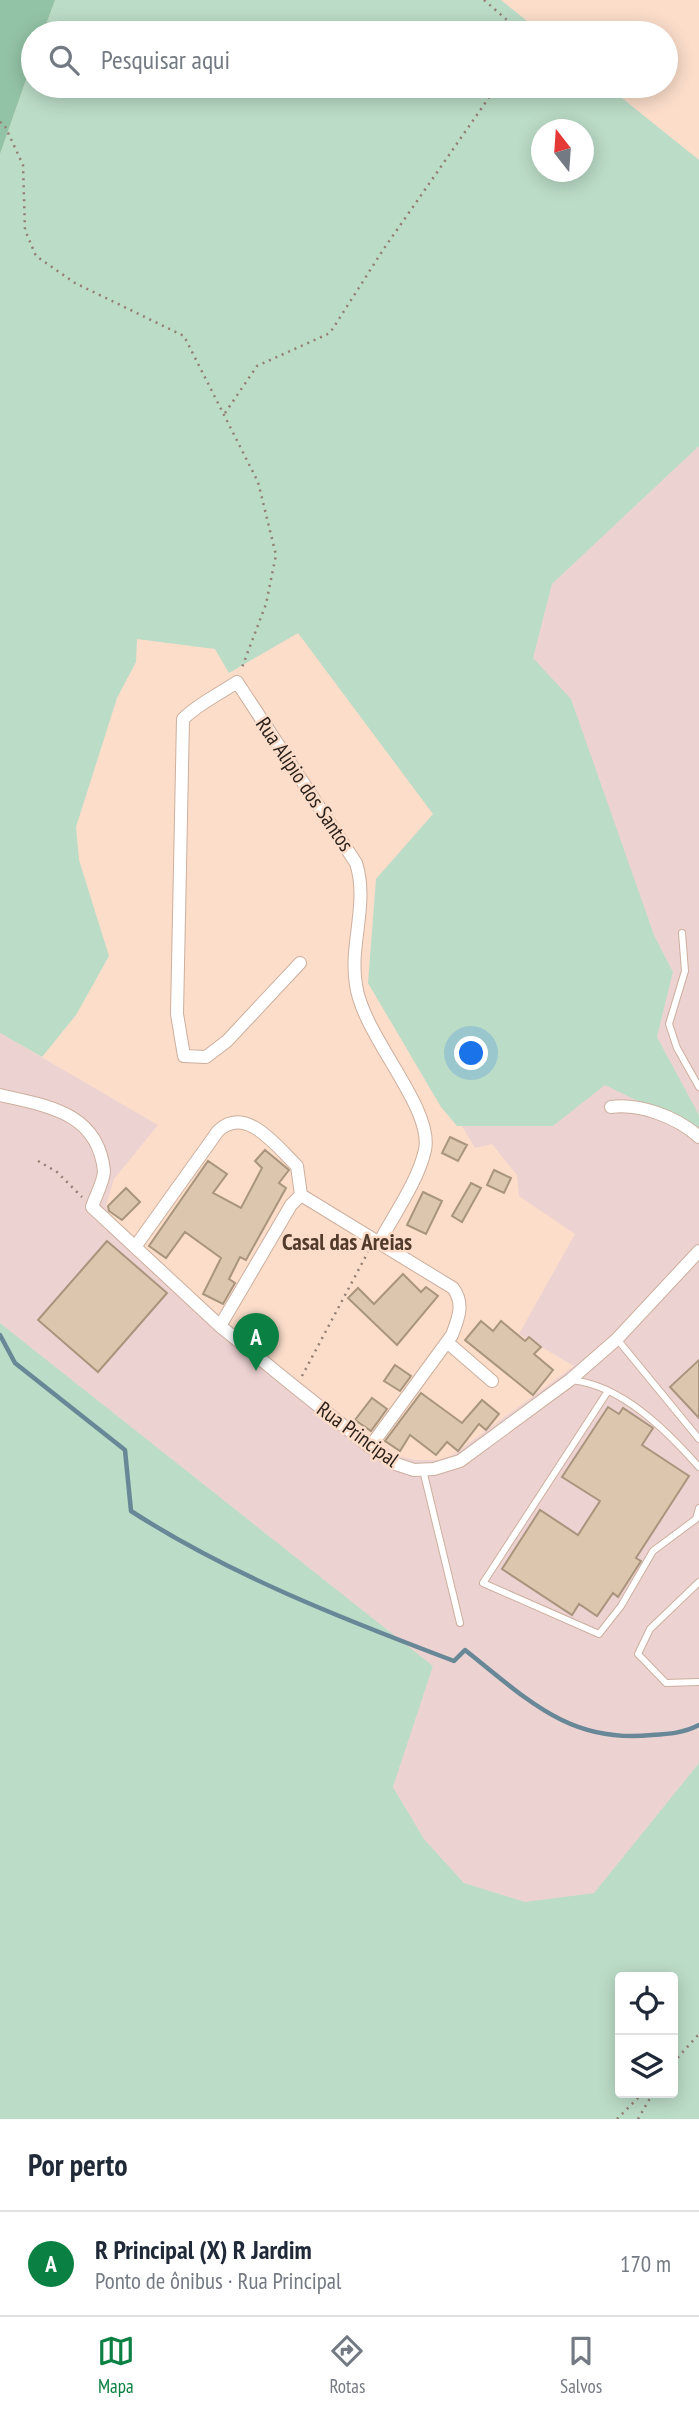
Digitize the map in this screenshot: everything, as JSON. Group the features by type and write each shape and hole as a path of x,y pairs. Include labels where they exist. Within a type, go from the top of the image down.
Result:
{"street":[{"path":"237,682 213,699 198,704 183,719 177,1014 184,1056 206,1057 228,1041 300,963"},
{"name":"Rua Alípio dos Santos","path":"237,682 356,863 361,891 355,976 357,992 368,1024 426,1130 423,1158 380,1241"},
{"path":"0,1095 54,1107 90,1129 104,1172 92,1207"},
{"path":"611,1107 640,1107 699,1137"},
{"path":"135,1247 218,1130 234,1121 251,1124 297,1166 301,1195"},
{"path":"301,1195 380,1241 457,1293 458,1317 447,1342 370,1447"},
{"path":"220,1326 291,1205 301,1195"},
{"name":"Rua Principal","path":"92,1207 220,1326 370,1447 396,1464 423,1470 448,1466 469,1456 569,1380 617,1339 699,1251"},
{"path":"447,1342 492,1381"}],"lane":[{"path":"682,933 685,971 669,1024 677,1048 699,1087"},
{"path":"617,1339 699,1439"},
{"path":"569,1380 592,1382 608,1391 666,1430 699,1467"},
{"path":"608,1391 483,1583 599,1634 621,1606 653,1551 696,1519 699,1508"},
{"path":"423,1470 460,1623"},
{"path":"699,1582 650,1629 638,1654 666,1683 699,1682"}],"path":[{"path":"484,0 508,21"},
{"path":"225,413 257,366 330,333 383,250 489,98"},
{"path":"0,122 4,124 23,165 25,230 36,256 75,283 184,336 258,482 276,555 266,604 237,682"},
{"path":"38,1161 57,1172 92,1207"},
{"path":"296,1388 368,1252 380,1241"},
{"path":"678,2057 699,2034"},
{"path":"617,2119 638,2098"},
{"path":"638,2119 650,2098"}],"shaded area":[{"path":"699,446 699,1115 657,1037 673,972 654,935 533,658 552,584"},
{"path":"0,1033 158,1125 114,1179 106,1205 111,1218 242,1336 366,1434 399,1456 415,1460 438,1460 453,1455 574,1366 519,1334 575,1234 519,1196 517,1175 492,1144 475,1148 462,1126 553,1126 604,1084 699,1131 699,1763 594,1893 525,1902 464,1883 424,1839 393,1787 433,1666 0,1323"}],"green space":[{"path":"0,0 55,0 47,21 21,21 21,94 0,154"},
{"path":"55,0 501,0 527,21 47,21"},
{"path":"21,94 21,98 622,98 699,160 699,446 552,584 533,658 571,699 654,935 673,972 657,1037 699,1115 699,1131 605,1085 553,1126 457,1126 441,1107 368,983 376,879 433,814 298,633 229,673 215,649 137,639 136,662 117,698 76,827 79,860 109,956 76,1015 42,1057 0,1033 0,154"},
{"path":"0,1323 433,1666 393,1787 424,1839 464,1883 525,1902 594,1893 699,1763 699,2119 0,2119"}],"building":[{"path":"450,1137 467,1145 458,1161 442,1153"},
{"path":"265,1150 289,1170 279,1183 286,1188 246,1260 240,1257 229,1279 235,1283 223,1304 203,1294 221,1258 185,1232 166,1258 149,1246 208,1161 227,1174 213,1193 241,1208 262,1168 255,1161"},
{"path":"494,1170 511,1178 504,1193 487,1185"},
{"path":"471,1183 481,1188 462,1222 452,1216"},
{"path":"126,1188 140,1202 122,1220 109,1211 108,1206"},
{"path":"423,1192 442,1201 426,1234 407,1225"},
{"path":"107,1241 167,1293 98,1372 38,1320"},
{"path":"403,1274 421,1292 426,1287 438,1296 397,1345 348,1298 358,1288 374,1304"},
{"path":"481,1321 493,1331 501,1321 525,1341 529,1337 541,1347 534,1354 553,1370 533,1395 465,1340"},
{"path":"699,1360 699,1418 670,1387"},
{"path":"395,1365 411,1376 400,1391 384,1381"},
{"path":"421,1393 462,1423 482,1400 499,1414 486,1430 479,1424 458,1451 447,1442 436,1455 410,1435 400,1451 385,1441"},
{"path":"372,1398 387,1409 371,1431 355,1420"},
{"path":"608,1407 619,1414 623,1408 653,1428 642,1445 689,1476 636,1558 641,1561 618,1597 613,1593 597,1616 579,1604 572,1615 502,1569 540,1510 578,1535 600,1501 562,1477"}],"waterway":[{"path":"0,1335 15,1363 125,1450 131,1511 208,1556 288,1594 454,1661 465,1650 529,1700 572,1725 623,1736 670,1734 699,1725"}],"place":[{"name":"R Principal (X) R Jardim","path":"256,1371"}],"district":[{"name":"Casal das Areias","path":"347,1241"}]}
